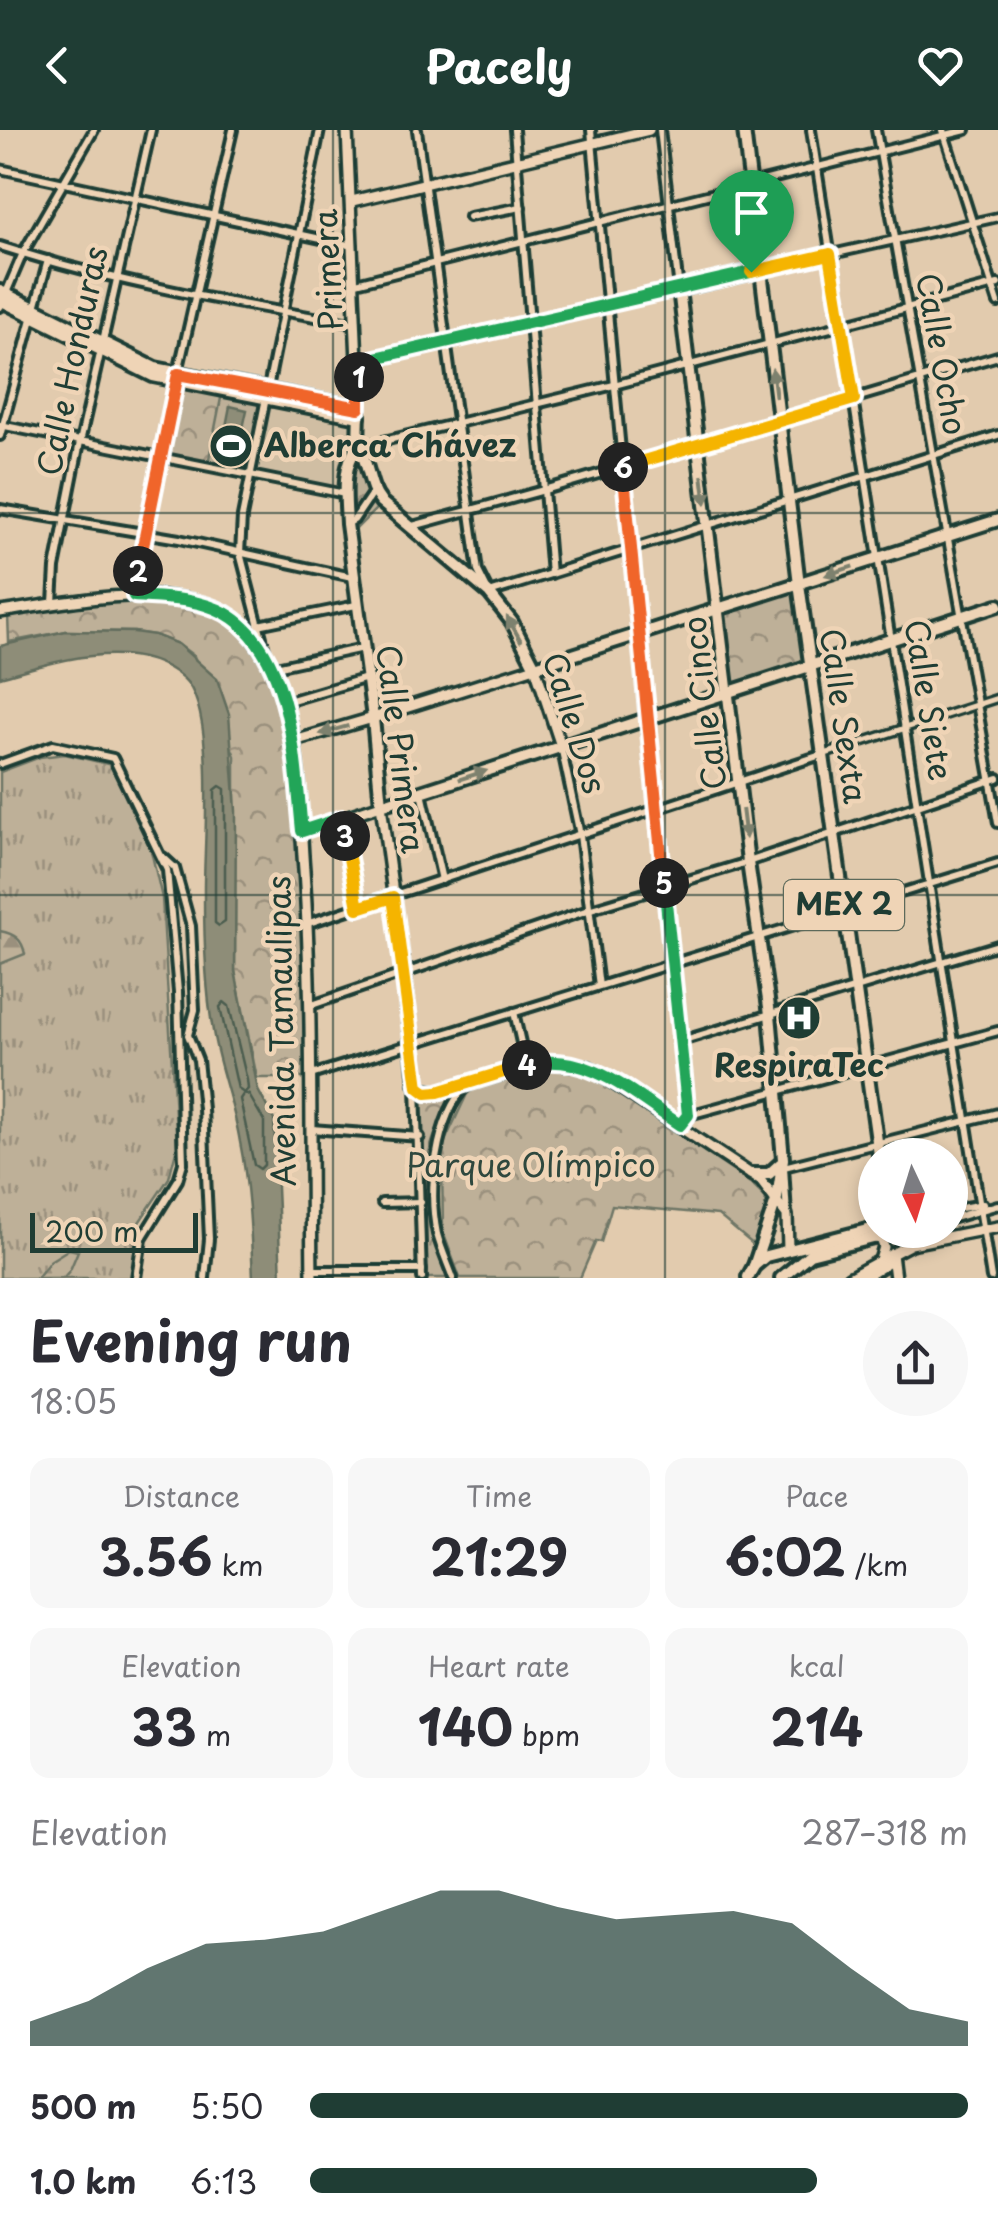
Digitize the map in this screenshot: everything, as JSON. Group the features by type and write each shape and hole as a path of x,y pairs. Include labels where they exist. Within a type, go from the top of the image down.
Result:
{"main road":[{"name":"Calle Sexta","path":"741,130 876,1138"},
{"path":"679,289 757,271"},
{"name":"Calle Cinco","path":"679,289 778,1090 782,1165 777,1198 753,1274"},
{"path":"1,299 153,376 177,377 359,413"},
{"name":"Calle Primera","path":"359,413 358,447 350,455 346,524 381,805"},
{"path":"358,447 373,492 408,527 489,594"},
{"path":"534,667 998,520"},
{"name":"Calle Dos","path":"489,594 512,622 534,667"},
{"path":"381,805 998,605"},
{"path":"751,1174 765,1175 782,1165"},
{"path":"753,1274 766,1256 792,1246 858,1237"},
{"path":"779,1278 804,1256 841,1241"},
{"path":"779,1278 792,1246"}],"street":[{"path":"1,299 22,254 94,130"},
{"name":"Calle Honduras","path":"53,603 54,574 80,442 151,130"},
{"path":"134,596 160,457 233,130"},
{"path":"320,130 250,476 240,554 269,666 362,648"},
{"name":"Primera","path":"348,130 359,413"},
{"name":"Calle Dos","path":"418,130 478,571 489,594"},
{"path":"514,130 550,574"},
{"path":"591,130 688,1115"},
{"path":"352,201 649,130"},
{"name":"Calle Cinco","path":"660,130 679,289"},
{"name":"Calle Siete","path":"812,130 992,1278"},
{"name":"Calle Ocho","path":"876,130 994,779 998,823"},
{"path":"356,283 880,152 944,132 966,130"},
{"path":"944,132 998,303"},
{"path":"0,169 354,246"},
{"path":"469,217 520,207"},
{"path":"757,271 998,217"},
{"path":"0,246 117,276 357,324"},
{"path":"0,436 48,260"},
{"path":"358,447 689,366 995,285"},
{"path":"358,362 679,289"},
{"path":"408,527 998,356"},
{"path":"1,426 346,494"},
{"path":"489,594 998,436"},
{"path":"346,524 354,520 373,492"},
{"path":"0,509 193,541 352,577"},
{"name":"Avenida Tamaulipas","path":"0,612 134,596 191,602 224,612 240,624 269,666 285,702 294,741 309,923 312,1274"},
{"path":"258,625 356,605"},
{"path":"294,741 534,667"},
{"name":"Calle Dos","path":"534,667 561,746 580,835 599,986"},
{"path":"285,702 367,678"},
{"path":"309,923 998,698"},
{"path":"0,764 52,745 113,758 167,870 178,992 183,1163 178,1180 142,1238 136,1278"},
{"path":"309,1006 591,909 748,862 994,779"},
{"path":"421,791 442,880"},
{"path":"302,831 381,805"},
{"name":"Calle Primera","path":"381,805 416,1084 422,1274"},
{"path":"342,818 358,908"},
{"path":"161,856 175,868 191,926 195,1010 188,1035 198,1060 204,1109 209,1238 206,1278"},
{"path":"310,1075 998,863"},
{"path":"681,1041 998,946"},
{"path":"514,1012 526,1065"},
{"path":"680,1125 688,1115 998,1031"},
{"path":"416,1084 426,1093 434,1093 555,1060 589,1067 751,1174 777,1198 786,1215"},
{"path":"453,1278 436,1228 435,1156 454,1103 468,1084"},
{"path":"912,1138 998,1113"},
{"path":"310,1129 420,1137"},
{"path":"792,1246 782,1165 858,1152"},
{"path":"382,1203 421,1202"},
{"path":"968,1208 994,1206"},
{"path":"968,1212 981,1207"},
{"path":"864,1278 911,1244 998,1227"},
{"path":"880,1260 884,1248"},
{"path":"849,1278 880,1260 893,1258"},
{"path":"893,1258 895,1278"},
{"path":"312,1274 422,1274"}],"shaded area":[{"path":"271,405 355,420 341,487 257,472"}],"green space":[{"path":"180,384 259,401 244,468 164,456"},
{"name":"Alberca Chávez","path":"222,393 261,401 246,471 208,464"},
{"path":"359,457 367,492 379,506 351,534 348,493 354,459"},
{"path":"795,590 804,663 733,686 723,613"},
{"path":"132,598 211,613 237,628 266,670 281,703 290,742 303,923 304,1078 257,1078 235,971 235,756 194,656 178,644 134,632 66,631 9,642 8,615"},
{"path":"65,754 112,765 149,842 162,898 177,1147 169,1178 138,1224 132,1278 0,1278 0,772 40,757"},
{"path":"0,931 17,938 25,954 0,964"},
{"name":"Parque Olímpico","path":"554,1068 592,1076 749,1182 766,1198 761,1238 755,1246 718,1215 612,1205 601,1242 596,1241 580,1278 460,1278 443,1232 445,1141 467,1094 474,1089"},
{"path":"450,1094 431,1146 426,1179 433,1230 447,1278 424,1278 419,1095 433,1098"},
{"path":"69,1249 78,1251 63,1278 37,1278 50,1261"}],"water":[{"path":"230,406 247,410 238,451 222,447"},
{"path":"66,631 134,632 178,644 217,679 229,714 236,811 235,971 258,1090 274,1120 281,1278 253,1278 243,1159 210,1014 204,928 205,747 194,694 183,678 163,665 118,655 69,659 0,677 0,646"}],"place":[{"name":"Alberca Chávez","path":"231,446"},
{"name":"RespiraTec","path":"799,1018"}],"route":[{"path":"830,254 854,399 622,466 688,1115 680,1125 596,1070 564,1061 535,1062 426,1093 416,1084 393,897 358,908 342,818 302,831 294,741 285,702 268,662 240,624 224,612 191,602 134,596 178,374 359,408 358,362 751,272 830,254"}]}
